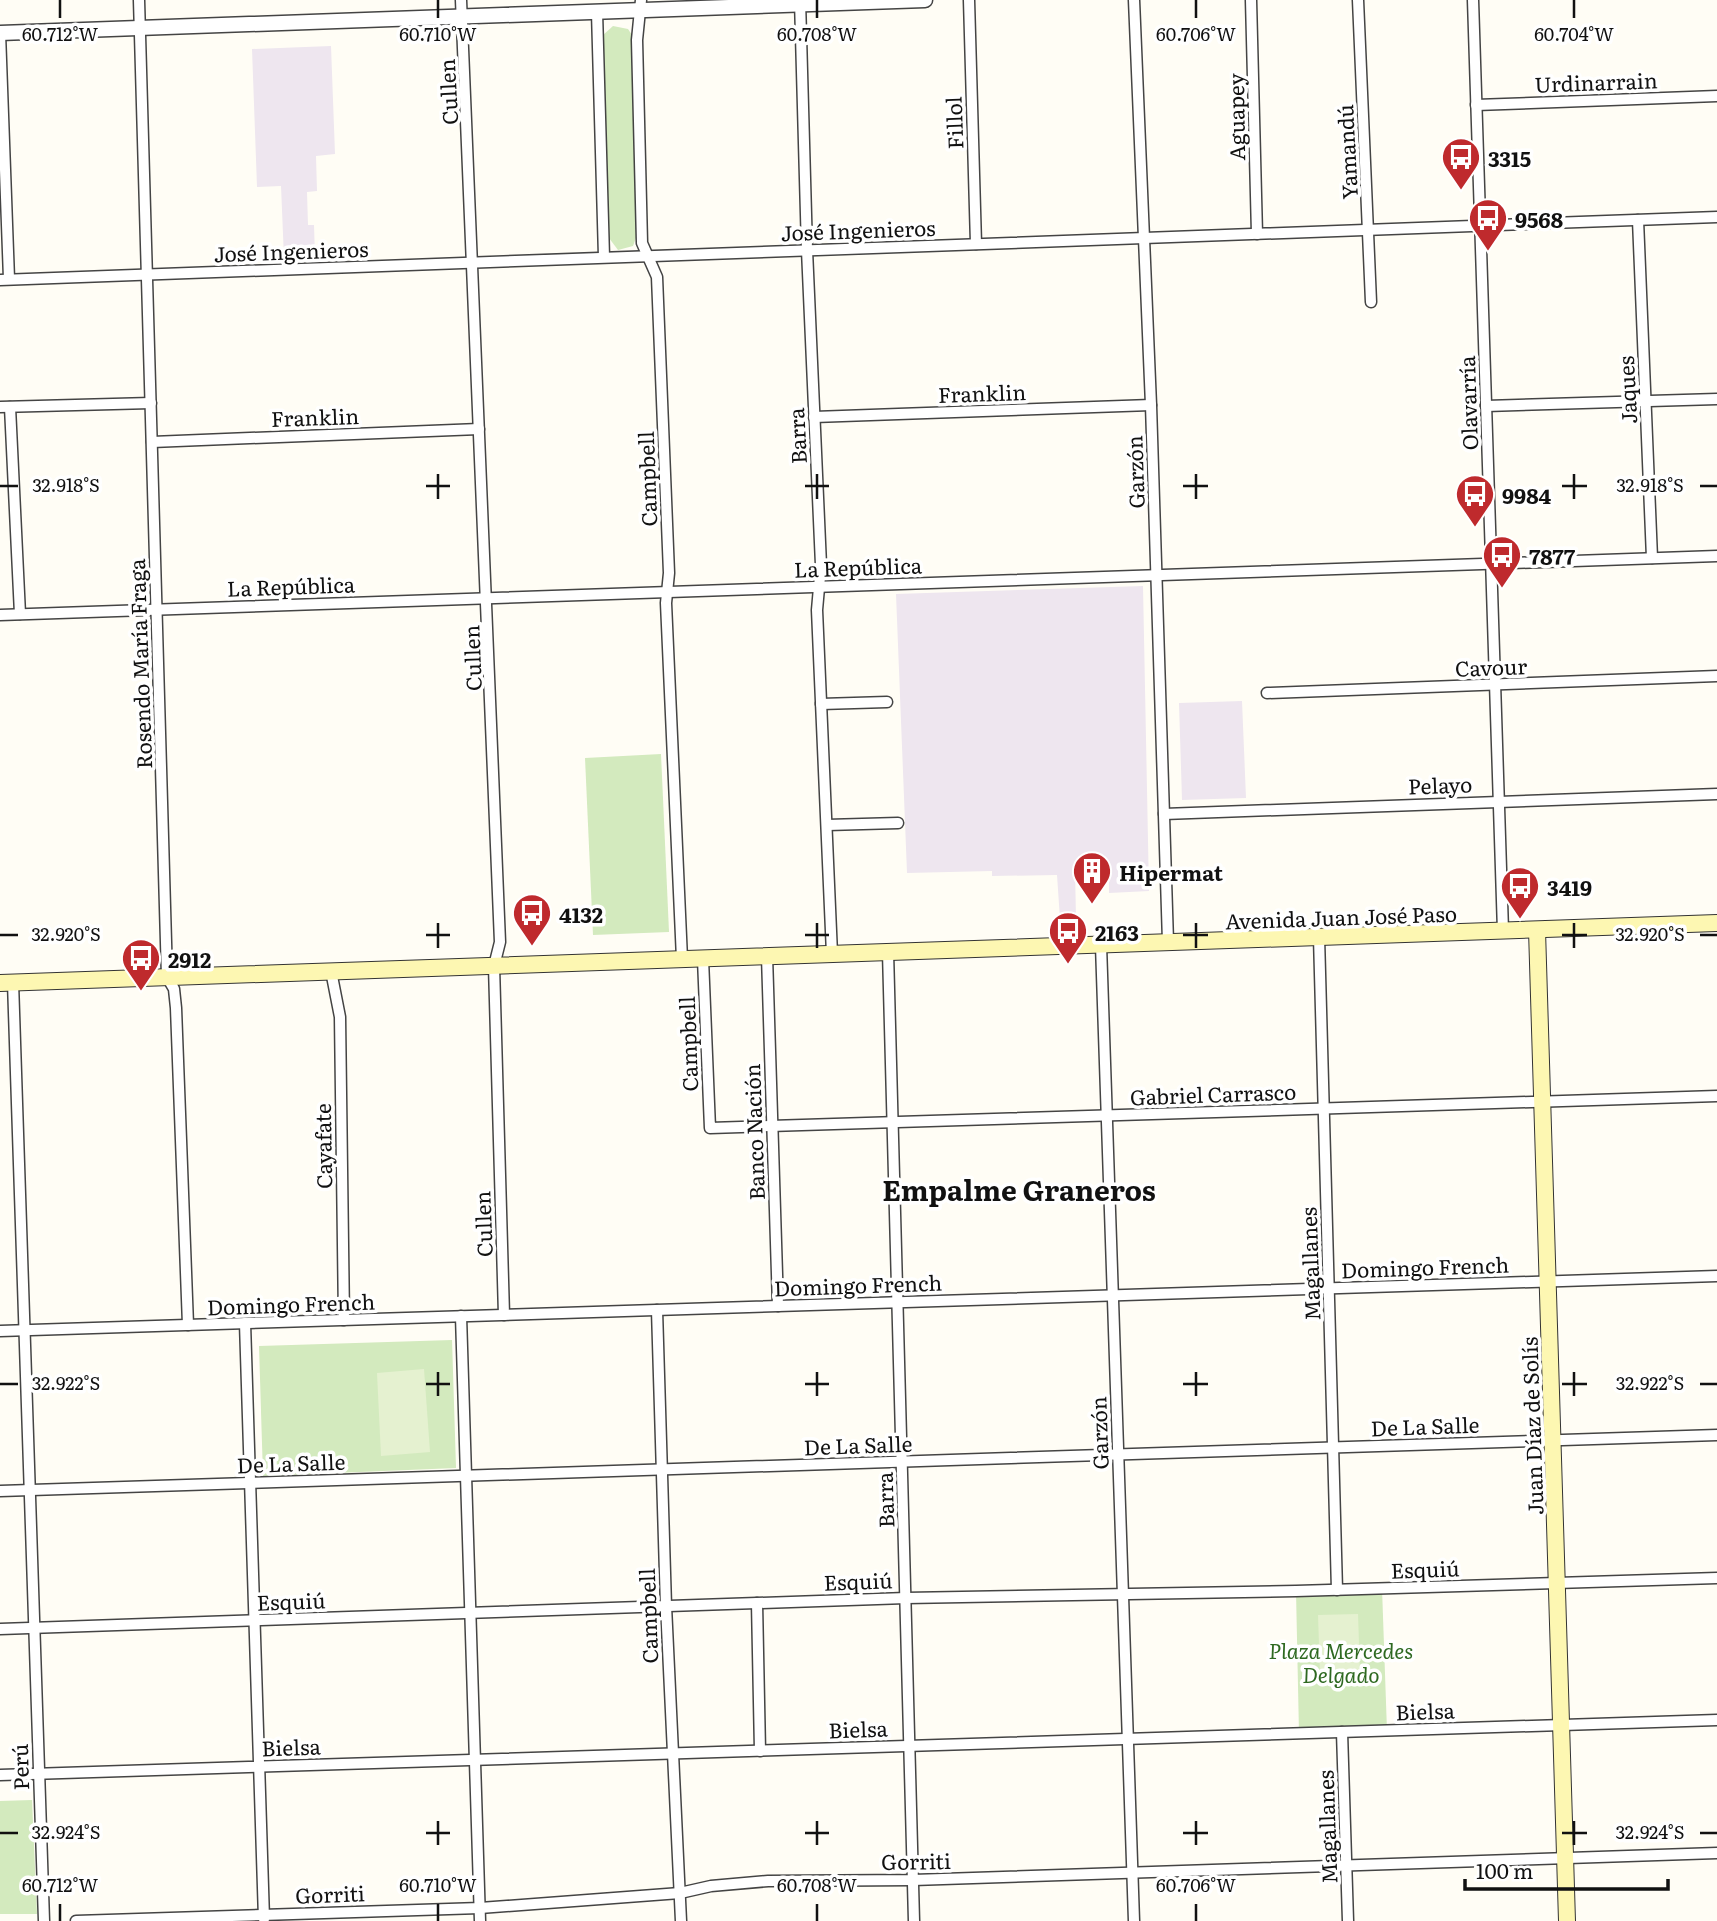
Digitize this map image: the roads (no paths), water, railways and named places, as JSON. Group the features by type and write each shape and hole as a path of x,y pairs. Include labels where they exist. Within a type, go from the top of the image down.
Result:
{"main road":[{"name":"Avenida Juan José Paso","path":"7,983 1717,923"},
{"name":"Juan Díaz de Solís","path":"1537,930 1567,1921"}],"street":[{"name":"Rosendo María Fraga","path":"139,0 167,977 174,989 176,1008 188,1325"},
{"name":"Cullen","path":"461,0 488,598 500,942 494,966 503,1315"},
{"path":"4,279 0,33 597,12 640,5 925,0"},
{"name":"Fillol","path":"969,0 976,244"},
{"name":"Garzón","path":"1134,0 1151,405 1168,942"},
{"name":"Aguapey","path":"1251,0 1256,234"},
{"name":"Yamandú","path":"1358,0 1371,302"},
{"name":"Olavarría","path":"1473,0 1503,931"},
{"name":"Barra","path":"800,2 807,250 821,565 817,610 832,954"},
{"name":"Campbell","path":"640,5 637,40 642,243 657,278 682,959"},
{"path":"597,12 604,257"},
{"name":"Urdinarrain","path":"1476,105 1717,96"},
{"name":"José Ingenieros","path":"4,279 1717,217"},
{"name":"Jaques","path":"1638,220 1652,558"},
{"path":"1486,406 1717,399"},
{"path":"20,614 14,487 5,407 151,402"},
{"name":"Franklin","path":"814,417 1151,405"},
{"name":"Franklin","path":"152,442 479,429"},
{"path":"0,487 14,487"},
{"name":"La República","path":"0,615 1717,556"},
{"name":"Cavour","path":"1267,693 1717,676"},
{"path":"821,704 887,702"},
{"name":"Pelayo","path":"1164,814 1717,794"},
{"path":"827,825 898,823"},
{"name":"Magallanes","path":"1319,937 1337,1590"},
{"name":"Garzón","path":"1101,945 1134,1921"},
{"name":"Barra","path":"888,952 914,1921"},
{"name":"Banco Nación","path":"767,956 778,1306"},
{"name":"Campbell","path":"703,959 710,1128"},
{"name":"Cayafate","path":"331,971 340,1017 344,1320"},
{"name":"Perú","path":"7,983 24,1330 44,1921"},
{"name":"Gabriel Carrasco","path":"710,1128 1717,1096"},
{"name":"Domingo French","path":"0,1331 1717,1276"},
{"name":"Campbell","path":"657,1310 666,1606 681,1921"},
{"path":"461,1317 480,1921"},
{"path":"245,1323 264,1918"},
{"name":"De La Salle","path":"0,1491 1717,1435"},
{"name":"Esquiú","path":"0,1629 906,1598 1337,1590 1717,1578"},
{"path":"757,1603 760,1751"},
{"name":"Bielsa","path":"0,1774 1717,1720"},
{"name":"Magallanes","path":"1342,1732 1348,1921"},
{"name":"Gorriti","path":"76,1921 264,1918 480,1908 680,1893 711,1886 768,1881 913,1880 1717,1853"}],"place":[{"name":"3315","path":"1461,191"},
{"name":"9568","path":"1488,252"},
{"name":"9984","path":"1475,528"},
{"name":"7877","path":"1502,589"},
{"name":"Hipermat","path":"1092,905"},
{"name":"3419","path":"1520,920"},
{"name":"4132","path":"532,947"},
{"name":"2163","path":"1068,965"},
{"name":"2912","path":"141,992"}],"district":[{"name":"Empalme Graneros","path":"1019,1189"}],"park label":[{"name":"Plaza Mercedes Delgado","path":"1341,1661"}]}
